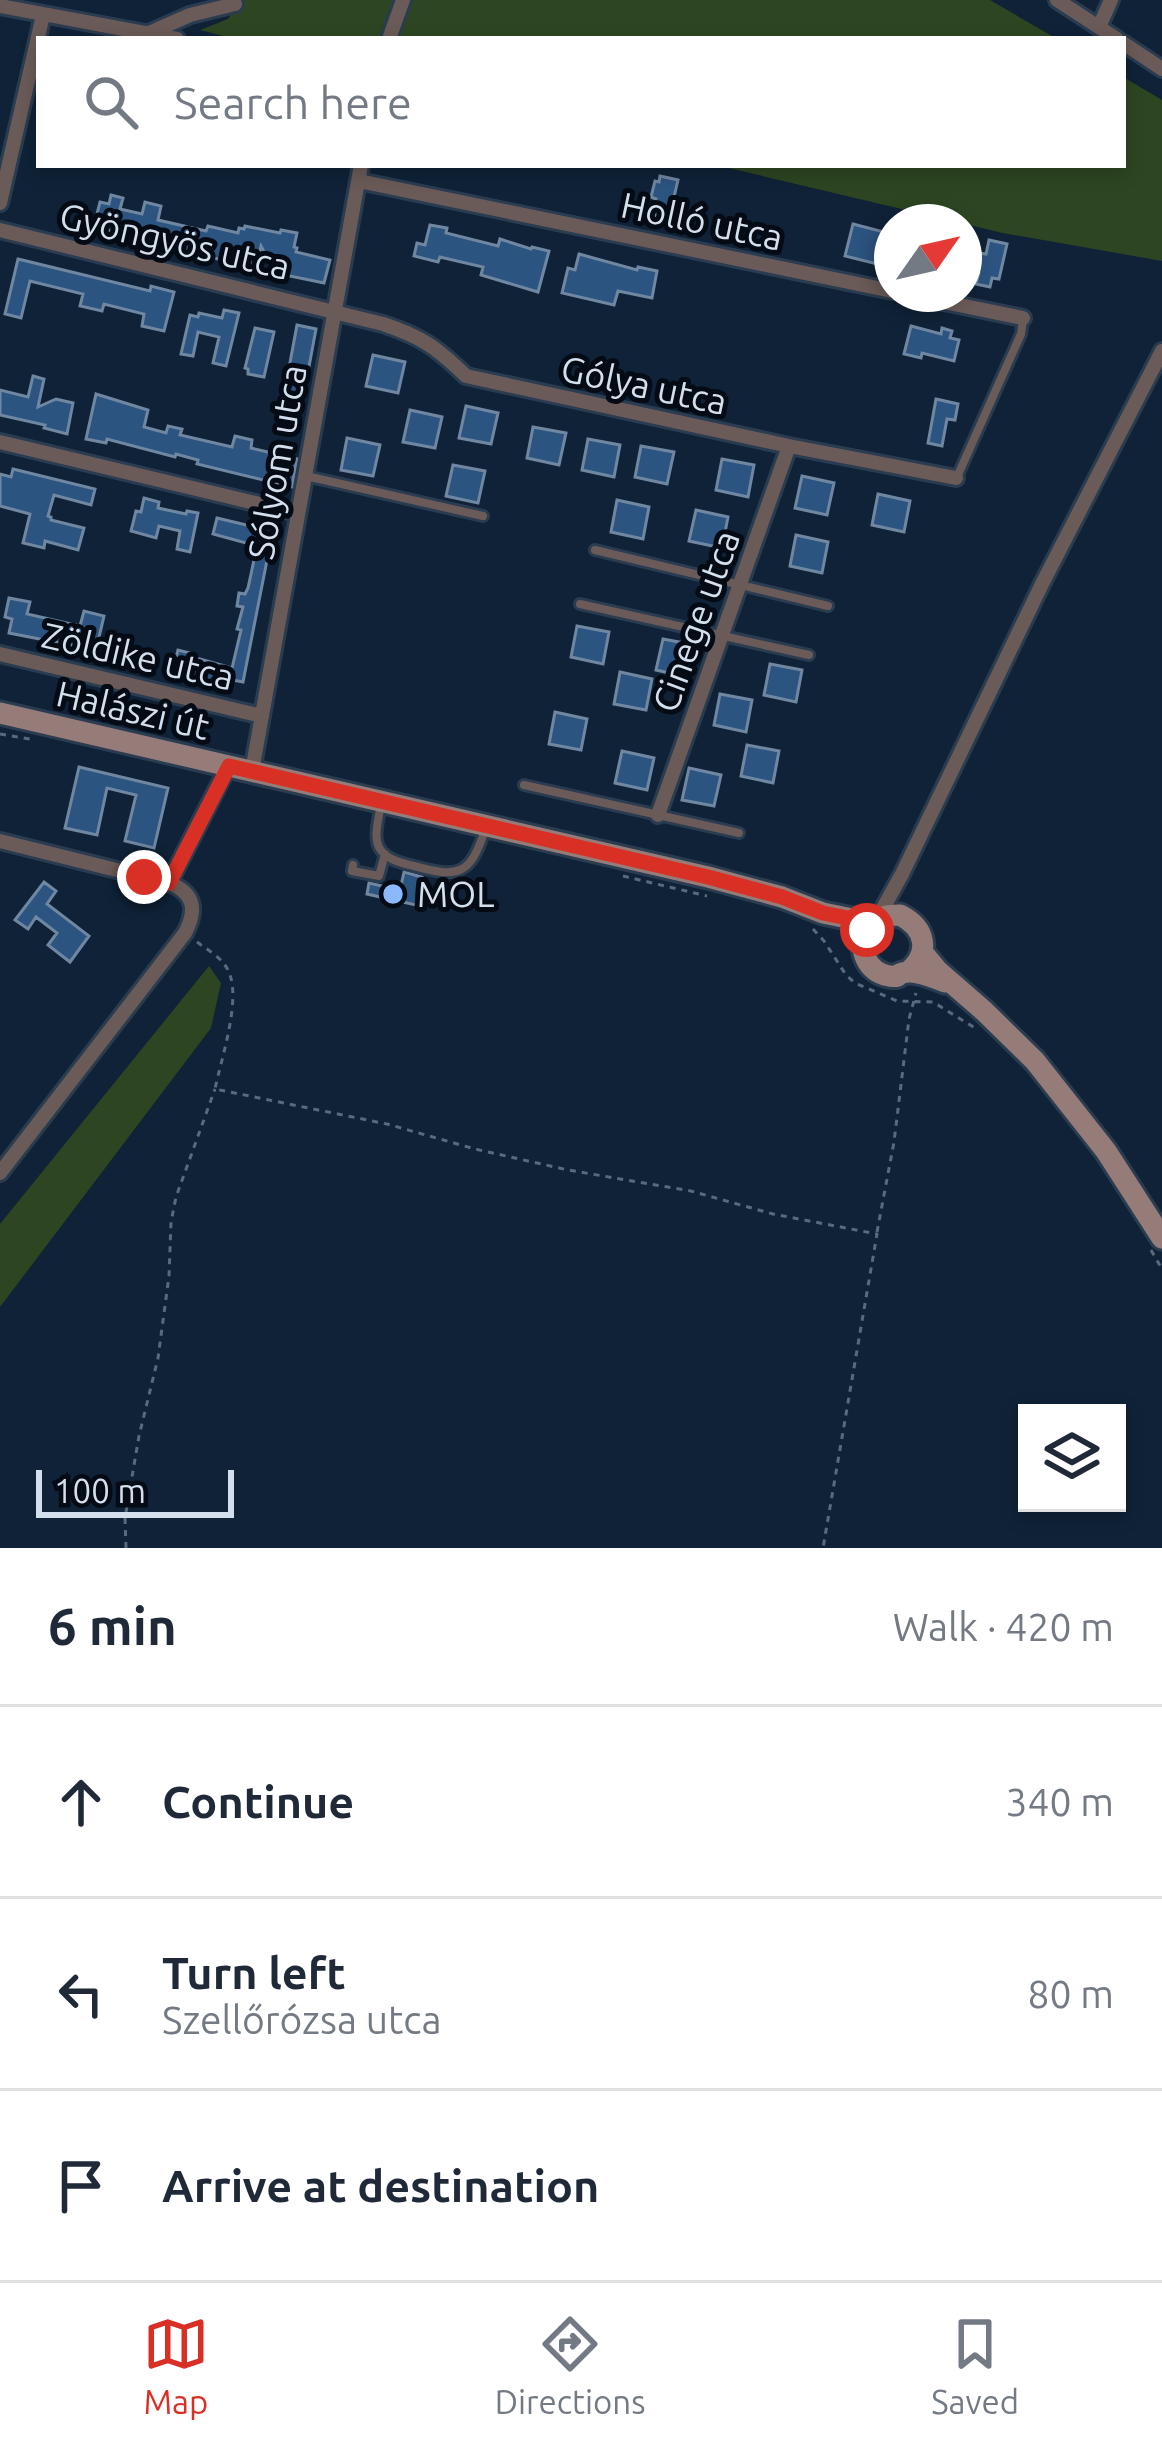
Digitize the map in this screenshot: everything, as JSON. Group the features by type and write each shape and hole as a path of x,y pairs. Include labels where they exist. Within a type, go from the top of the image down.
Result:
{"main road":[{"name":"Halászi út","path":"0,713 727,881 782,897 817,920 857,935 878,925"},
{"path":"912,981 923,952 921,934 916,926 878,925 865,958 880,973 912,981 952,984"},
{"path":"923,952 1012,1037 1064,1095 1106,1151 1157,1245"}],"street":[{"path":"390,36 403,0"},
{"path":"1057,0 1112,36"},
{"path":"1099,27 1111,0"},
{"path":"147,34 235,4"},
{"path":"0,5 159,36"},
{"path":"38,36 43,15"},
{"path":"1126,45 1162,69"},
{"path":"0,203 36,46"},
{"name":"Holló utca","path":"360,173 874,287"},
{"name":"Sólyom utca","path":"252,771 360,173"},
{"name":"Gyöngyös utca","path":"0,230 335,310"},
{"name":"Gólya utca","path":"335,310 415,335 436,347 466,376 956,478"},
{"path":"982,310 1023,318"},
{"path":"878,925 1042,584 1162,351"},
{"path":"0,442 297,513"},
{"name":"Cinege utca","path":"658,814 789,446"},
{"name":"Zöldike utca","path":"0,654 262,716"},
{"path":"167,887 229,766"},
{"path":"0,842 182,888 194,907 185,933 0,1173"},
{"path":"878,925 896,905 902,874"}],"lane":[{"path":"956,478 1021,334 1023,318"},
{"path":"304,476 483,516"},
{"path":"595,550 828,606"},
{"path":"580,604 809,655"},
{"path":"524,785 740,832"},
{"path":"381,800 376,836 386,854 443,874 455,872 476,855 487,825"},
{"path":"352,865 352,871 380,876 386,854"}],"path":[{"path":"0,734 45,741"},
{"path":"607,872 712,897"},
{"path":"817,920 824,941 846,976 856,983 897,1001 933,1002 977,1029"},
{"path":"127,1548 125,1518 158,1358 171,1222 215,1089 230,1016 230,976 216,956 185,933"},
{"path":"823,1548 894,1142 914,1000 912,981"},
{"path":"215,1089 877,1234"},
{"path":"1157,1245 1162,1269"}],"green space":[{"path":"240,0 990,0 1052,36 223,36 200,30 228,19"},
{"path":"1126,79 1162,100 1162,261 982,228 982,204 881,204 729,168 1126,168"},
{"path":"209,966 221,983 211,1028 0,1307 0,1224"}],"building":[{"path":"660,176 678,180 669,218 652,215 656,199 651,197"},
{"path":"111,195 123,198 120,209 142,214 145,202 161,206 158,220 206,231 208,226 238,233 245,226 297,233 296,252 330,260 324,283 275,273 261,246 250,267 138,239 139,232 116,226 115,232 101,229 104,220 96,218 100,202 109,204"},
{"path":"853,224 874,229 874,263 845,256"},
{"path":"430,225 498,246 500,239 549,251 538,292 481,275 483,267 414,256 417,243 425,245"},
{"path":"989,240 1007,244 999,279 992,278 990,287 982,285 982,253 986,254"},
{"path":"579,254 657,271 652,298 618,291 614,305 562,293 568,268 575,270"},
{"path":"18,259 150,291 151,286 174,292 164,331 142,326 144,314 104,304 102,311 80,306 83,294 30,281 21,318 5,314"},
{"path":"224,310 239,313 226,366 213,363 219,337 198,332 193,356 181,354 190,315 222,318"},
{"path":"297,325 316,329 300,396 287,393 286,384"},
{"path":"911,326 941,334 942,328 952,331 950,338 959,340 954,361 904,354"},
{"path":"255,328 274,332 264,377 248,374 245,368"},
{"path":"373,355 405,362 398,393 366,386"},
{"path":"33,376 44,379 38,407 56,399 73,403 67,434 0,415 0,390 28,397"},
{"path":"96,394 148,410 144,427 166,433 168,426 182,429 180,435 232,447 235,436 252,440 251,448 297,459 292,487 197,464 198,460 176,454 86,439"},
{"path":"936,399 958,404 955,420 947,419 942,446 928,443"},
{"path":"466,406 498,413 491,444 459,438"},
{"path":"410,410 442,417 435,448 403,442"},
{"path":"533,427 566,433 559,465 527,458"},
{"path":"347,438 380,445 373,476 341,470"},
{"path":"588,439 620,445 614,477 582,470"},
{"path":"641,446 674,452 667,484 635,477"},
{"path":"722,459 754,465 748,497 716,490"},
{"path":"453,465 485,471 478,503 446,496"},
{"path":"13,469 95,489 91,505 54,495 48,516 84,528 78,550 45,541 44,548 23,543 30,514 0,506 0,474 11,477"},
{"path":"802,476 834,483 827,515 795,508"},
{"path":"878,494 910,501 904,532 872,525"},
{"path":"144,498 159,502 158,508 198,513 190,552 177,549 180,531 159,526 156,538 131,531"},
{"path":"617,500 649,507 643,539 611,532"},
{"path":"696,510 728,517 722,548 689,541"},
{"path":"217,518 272,535 243,682 227,679 225,685 173,669 178,650 232,668 241,630 237,629 243,607 237,606 239,593 245,594 248,588 257,546 213,534"},
{"path":"796,535 828,542 822,573 790,566"},
{"path":"9,598 30,602 27,614 80,626 84,611 104,616 96,650 9,633 12,619 5,617"},
{"path":"577,626 609,632 603,664 571,657"},
{"path":"663,639 695,645 688,677 656,670"},
{"path":"770,664 802,670 796,702 764,695"},
{"path":"620,672 652,679 646,710 614,704"},
{"path":"720,694 752,700 746,732 714,725"},
{"path":"555,712 587,719 581,750 549,744"},
{"path":"747,745 779,751 773,783 741,776"},
{"path":"622,751 654,758 647,790 615,783"},
{"path":"79,767 168,788 154,848 125,841 136,795 107,788 97,835 65,828"},
{"path":"689,768 721,775 714,806 682,800"},
{"name":"MOL","path":"404,872 422,877 416,905 367,894 369,883 400,890"},
{"path":"44,882 56,891 47,904 89,936 70,962 48,945 57,933 36,917 28,929 15,920"}],"place":[{"name":"MOL","path":"393,894"}],"route":[{"path":"144,877 169,883 229,766 708,877 823,913 872,923 867,930"}]}
